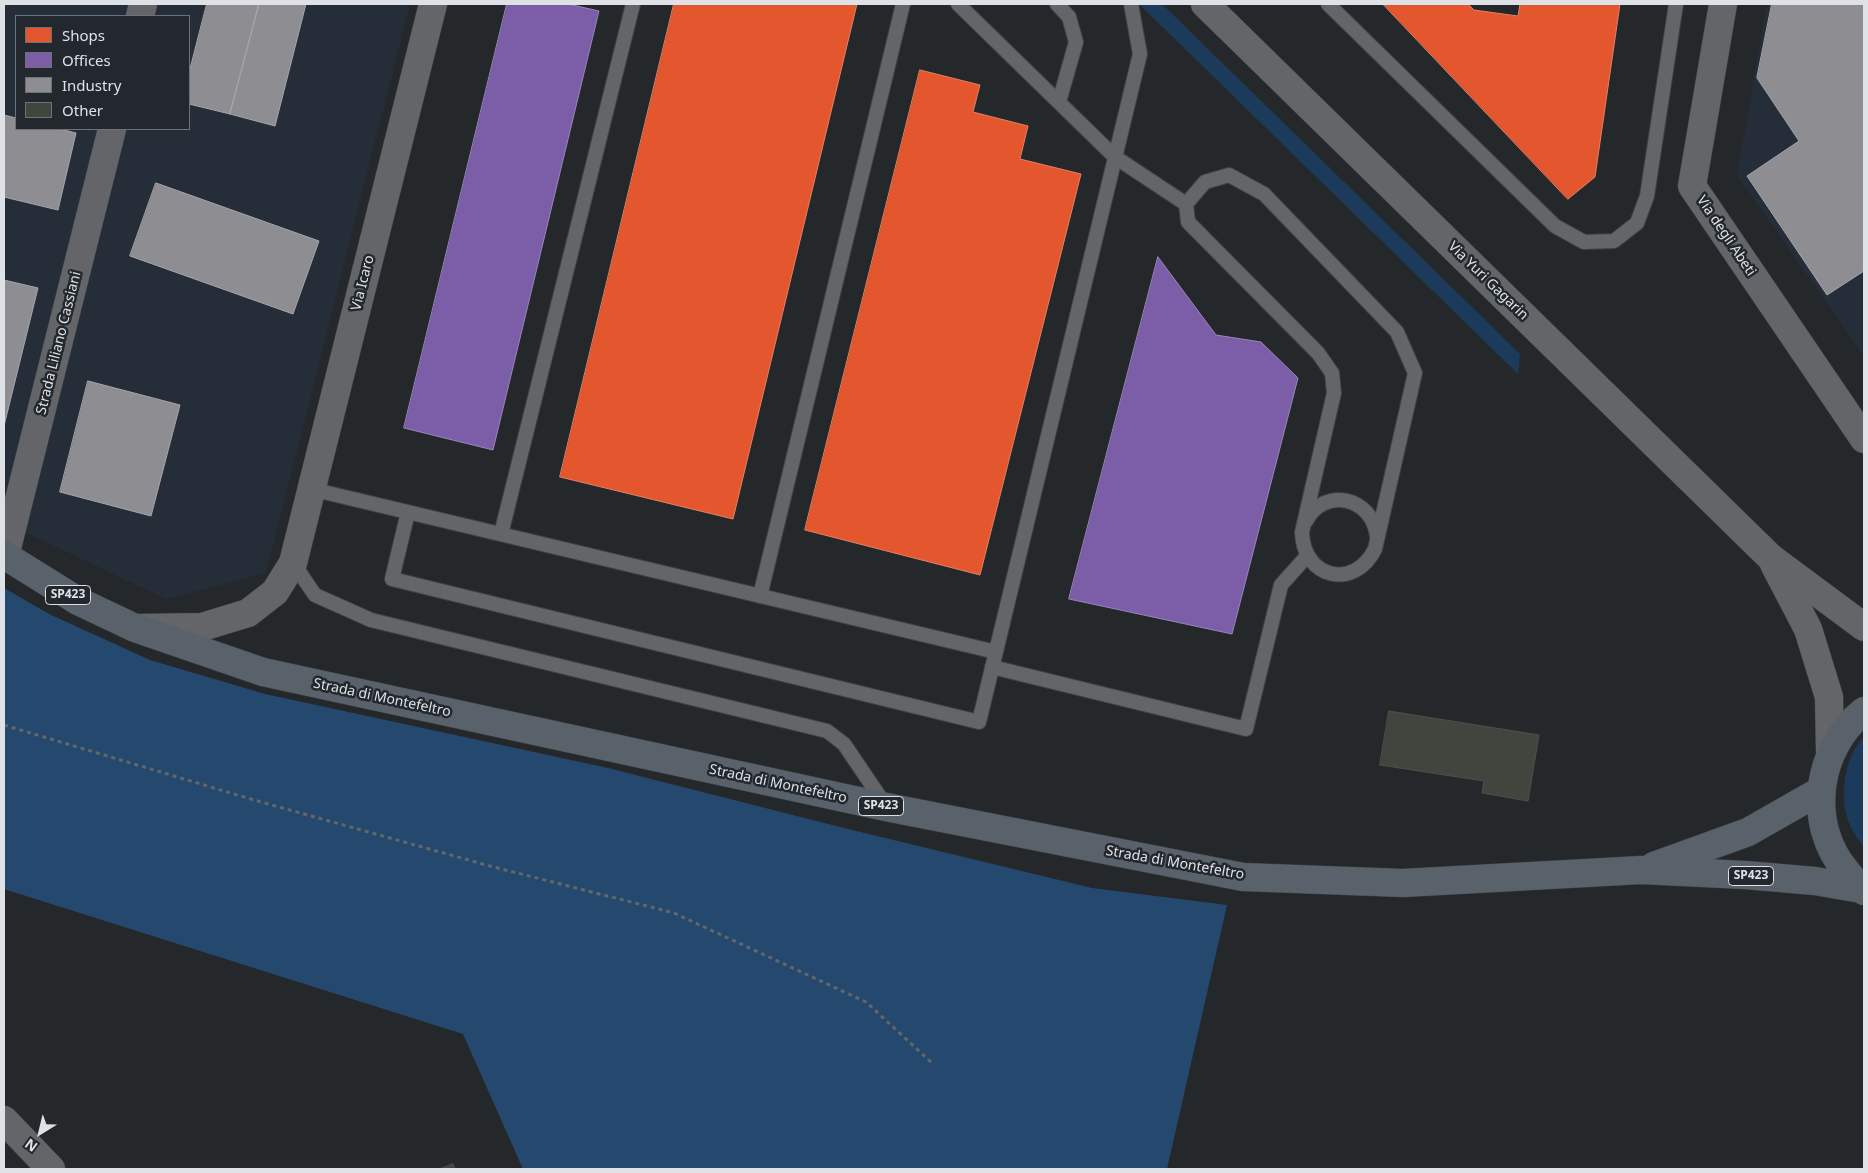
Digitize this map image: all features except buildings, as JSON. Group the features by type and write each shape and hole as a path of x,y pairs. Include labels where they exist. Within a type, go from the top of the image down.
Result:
{"main road":[{"name":"Strada di Montefeltro","path":"4,556 78,602 135,628 263,672 886,807 1244,877 1402,883 1641,870 1745,875 1815,881 1862,890"},
{"name":"Strada di Montefeltro","path":"1862,890 1837,861 1823,827 1820,791 1830,752 1852,721 1864,711"},
{"name":"Strada di Montefeltro","path":"1641,870 1748,832 1820,791"}],"street":[{"name":"Via Icaro","path":"135,628 202,627 248,613 276,592 293,563 433,4"},
{"name":"Via Yuri Gagarin","path":"1205,4 1770,558 1864,627"},
{"name":"Via degli Abeti","path":"1723,4 1692,186 1864,440"},
{"name":"Strada Liliano Cassiani","path":"4,556 112,130"},
{"name":"Via Yuri Gagarin","path":"1770,558 1808,629 1829,697 1830,752"},
{"path":"4,1120 50,1169"}],"lane":[{"path":"501,534 634,4"},
{"path":"760,596 903,4"},
{"path":"958,4 1116,157 1186,204"},
{"path":"1056,4 1069,17 1076,42 1059,102"},
{"path":"408,512 392,579 979,722 1140,54 1131,4"},
{"path":"1328,4 1554,226 1584,242 1614,241 1637,223 1647,196 1676,4"},
{"path":"1229,175 1264,194 1397,332 1415,373 1375,549 1371,558 1362,568 1350,573 1337,575 1326,572 1315,566 1307,556 1302,532 1334,393 1332,373 1318,353 1188,222 1186,204 1205,182 1229,175"},
{"path":"311,489 996,652"},
{"path":"1302,532 1306,519 1324,503 1343,500 1356,503 1367,511 1374,523 1377,536 1375,549"},
{"path":"992,667 1246,729 1281,585 1307,556"},
{"path":"293,563 315,594 371,620 827,731 844,744 886,807"}],"path":[{"path":"4,725 254,800 490,866 674,914 866,1002 932,1063"}],"shaded area":[{"path":"4,4 410,4 266,573 166,599 4,522"},
{"path":"1139,4 1162,4 1520,354 1518,374"},
{"path":"1767,4 1864,4 1864,356 1737,175"},
{"path":"4,588 49,614 150,660 265,694 608,768 1092,888 1227,905 1167,1169 523,1169 463,1034 4,889"},
{"path":"1864,737 1864,848 1846,815 1844,791 1845,779 1852,756 1857,745"}]}
